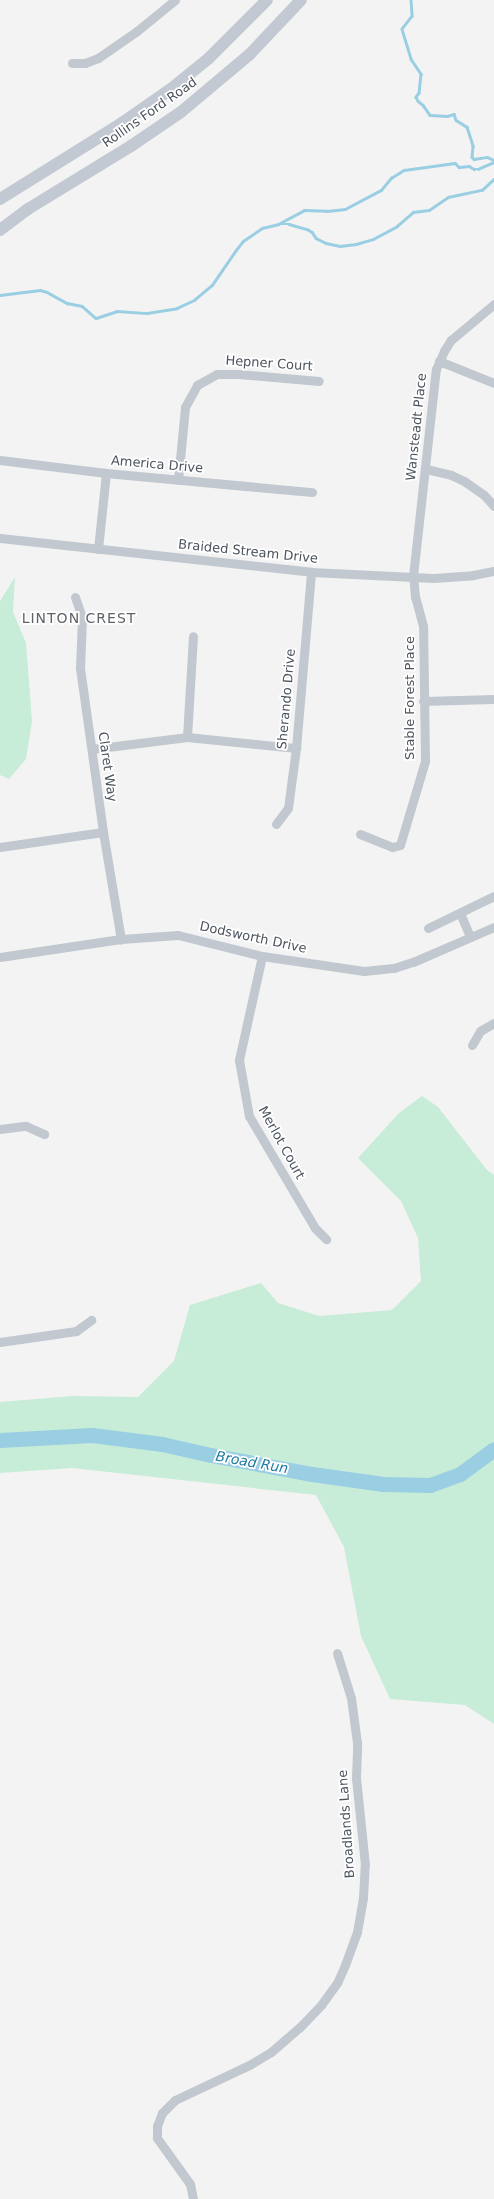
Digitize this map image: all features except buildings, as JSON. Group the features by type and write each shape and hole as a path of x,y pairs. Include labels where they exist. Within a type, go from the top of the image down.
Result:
{"main road":[{"name":"Rollins Ford Road","path":"0,199 128,120 166,93 210,58 267,0"},
{"name":"Rollins Ford Road","path":"0,230 28,209 131,146 182,112 250,54 301,0"}],"street":[{"path":"72,63 85,64 98,58 137,31 175,0"},
{"name":"Wansteadt Place","path":"413,576 436,369 451,340 459,331 494,304"},
{"path":"439,361 494,383"},
{"name":"Hepner Court","path":"178,480 185,408 197,385 218,374 239,374 319,381"},
{"name":"America Drive","path":"0,460 106,473 312,492"},
{"path":"426,469 464,480 484,495 494,506"},
{"path":"98,549 106,473"},
{"name":"Braided Stream Drive","path":"0,538 311,572 452,577 494,571"},
{"name":"Sherando Drive","path":"276,824 288,808 296,748 311,572"},
{"name":"Stable Forest Place","path":"360,834 392,847 396,847 402,842 425,761 422,626 415,597 413,576"},
{"name":"Claret Way","path":"75,597 82,617 80,668 103,832 122,939"},
{"path":"187,737 193,636"},
{"path":"423,700 494,698"},
{"path":"92,749 187,737 296,748"},
{"path":"0,847 103,832"},
{"path":"428,928 494,896"},
{"path":"460,913 470,937"},
{"name":"Dodsworth Drive","path":"0,957 122,939 178,935 262,956 348,970 377,970 413,962 494,927"},
{"name":"Merlot Court","path":"262,956 239,1060 249,1116 315,1228 326,1239"},
{"path":"472,1046 480,1030 494,1023"},
{"path":"0,1129 26,1126 44,1134"},
{"path":"0,1342 76,1331 91,1320"},
{"name":"Broadlands Lane","path":"193,2199 190,2184 157,2138 157,2126 162,2113 176,2100 251,2064 271,2052 299,2028 321,2005 337,1983 357,1932 363,1898 365,1865 356,1778 357,1743 351,1698 337,1653"}],"green space":[{"path":"15,577 13,612 26,643 32,721 26,759 9,779 0,775 0,601"},
{"path":"422,1096 438,1107 487,1170 494,1175 494,1724 465,1705 390,1699 361,1636 344,1547 316,1495 72,1468 0,1473 0,1402 73,1396 138,1397 174,1361 190,1305 261,1283 278,1303 319,1316 392,1310 421,1281 418,1238 401,1201 358,1158 399,1113"}],"waterway":[{"path":"411,0 412,16 402,29 411,59 421,74 419,93 416,97 418,101 430,115 447,116 454,114 456,120 467,127 473,146 472,157 474,159 487,157 494,160"},
{"path":"280,223 304,210 327,211 345,209 381,190 391,178 404,170 455,163 459,167 469,166 474,169 478,169 494,162"},
{"path":"0,295 40,290 47,292 67,303 82,306 96,318 117,311 147,313 177,308 194,300 212,285 243,241 262,228 279,224 289,224 307,229 312,232 316,238 326,243 340,246 356,244 373,239 397,226 413,212 429,210 448,197 482,190 494,179"},
{"name":"Broad Run","path":"0,1440 92,1435 162,1444 312,1474 383,1484 430,1485 460,1474 494,1449"}],"district":[{"name":"LINTON CREST","path":"79,618"}]}
